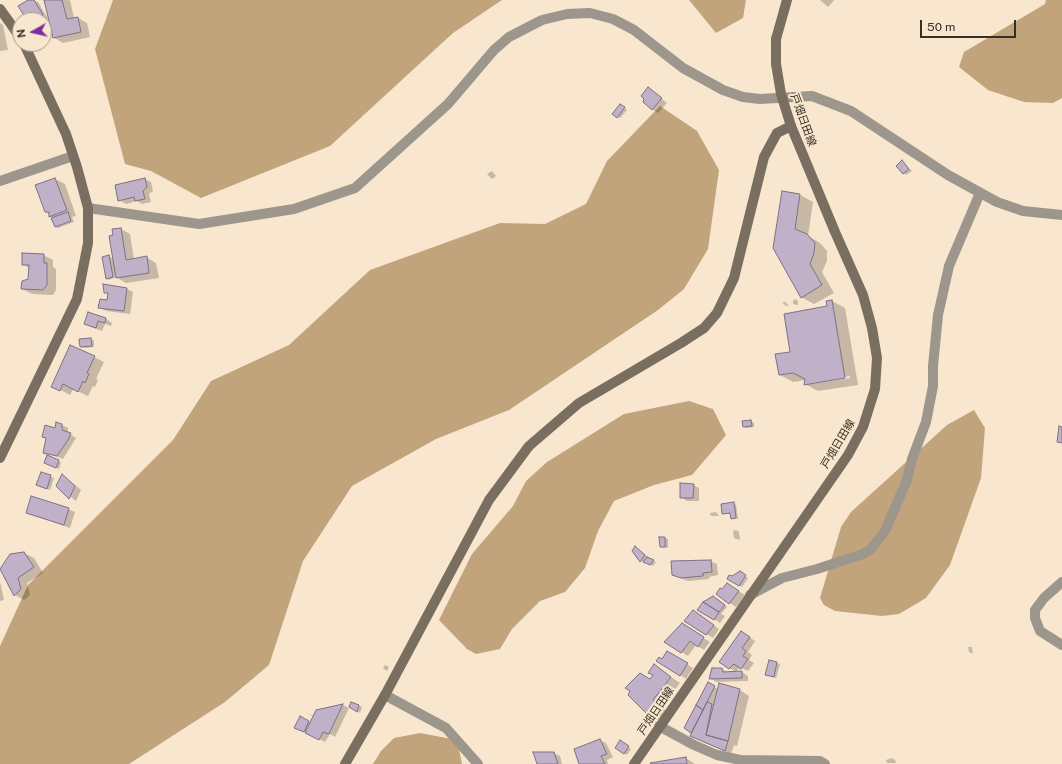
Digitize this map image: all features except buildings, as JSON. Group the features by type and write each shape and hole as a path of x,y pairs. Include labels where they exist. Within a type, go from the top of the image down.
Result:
{"street":[{"name":"戸畑日田線","path":"634,764 848,455 863,427 875,389 877,358 872,328 863,294 835,232 791,126 780,94 776,64 776,39 787,0"},
{"path":"0,9 12,26"},
{"path":"88,208 199,224 294,209 355,188 448,104 494,50 509,37 542,20 567,14 590,13 613,19 634,30 683,68 709,83 743,97 760,99 812,96 851,111 948,175 997,202 1023,211 1062,215"},
{"path":"0,458 77,299 88,244 88,208 73,156 66,134 28,52"},
{"path":"345,764 385,695 490,500 529,446 579,403 682,343 704,328 717,314 727,297 734,278 764,157 777,133 791,126"},
{"path":"0,181 73,156"},
{"path":"750,595 782,578 864,554 871,549 885,531 907,480 912,459 926,422 933,386 933,366 938,315 949,266 980,193"},
{"path":"1062,582 1044,598 1035,610 1035,618 1040,631 1062,645"},
{"path":"385,695 446,728 478,764"},
{"path":"659,726 694,745 717,755 740,760 820,761 825,764"}],"shaded area":[{"path":"113,0 502,0 453,33 330,146 201,198 151,171 125,164 95,49"},
{"path":"689,0 746,0 743,18 716,33"},
{"path":"1046,0 1062,0 1062,98 1053,103 1024,102 988,90 959,67 964,52 1045,4"},
{"path":"660,106 697,131 719,170 708,249 684,289 658,310 509,410 436,439 352,486 303,561 269,665 225,702 129,764 0,764 0,646 28,585 173,440 211,381 289,345 370,270 500,223 545,224 586,204 607,161"},
{"path":"689,401 713,409 726,435 692,475 654,485 614,501 598,531 585,568 565,592 540,601 512,629 500,649 476,654 467,649 439,620 472,554 513,506 526,481 547,462 624,414"},
{"path":"974,410 985,428 981,478 950,565 926,598 899,614 882,616 835,611 824,605 820,598 841,527 851,512 947,425"},
{"path":"420,733 457,740 462,764 373,764 381,751 394,738"}]}
